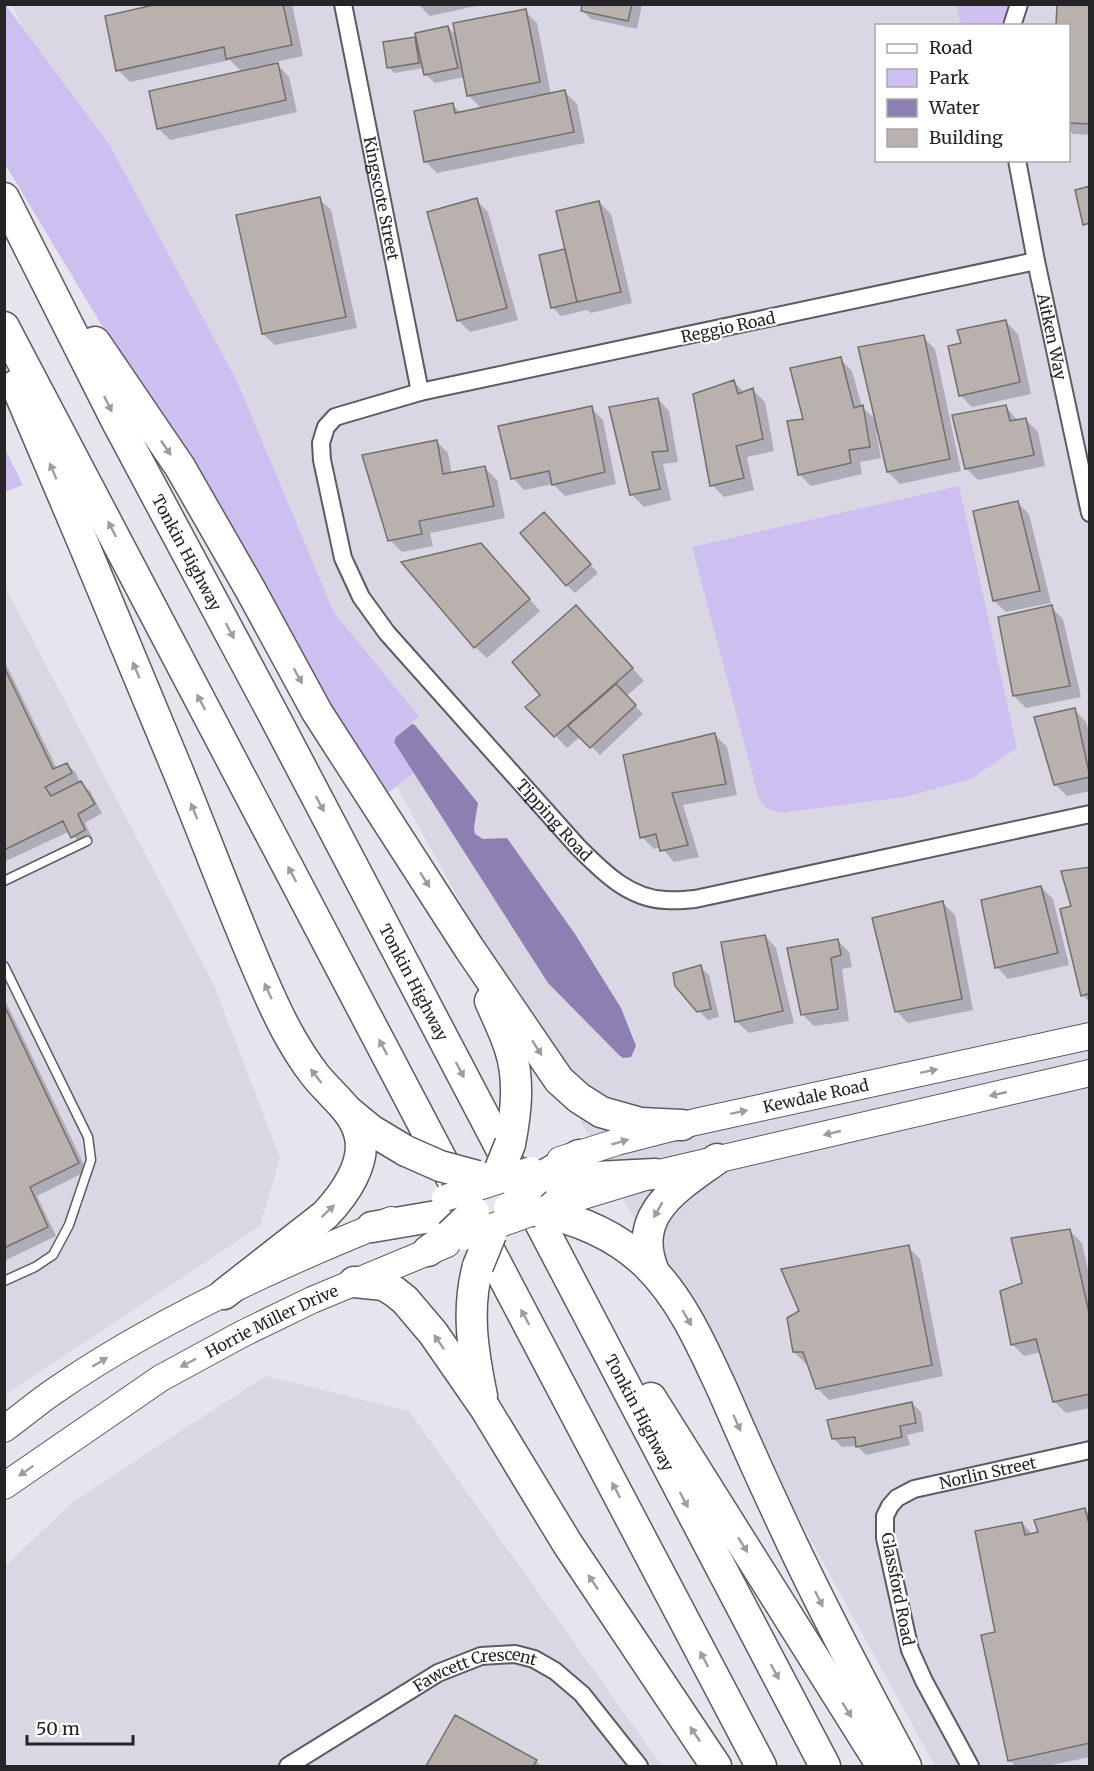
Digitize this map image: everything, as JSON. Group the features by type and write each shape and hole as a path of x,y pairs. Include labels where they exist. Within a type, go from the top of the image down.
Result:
{"highway":[{"name":"Tonkin Highway","path":"4,198 117,422 535,1201 825,1767"},
{"path":"28,242 180,467 317,711 469,948 559,1080 579,1098 601,1112 640,1123 682,1125"},
{"path":"4,327 761,1767"},
{"path":"4,359 175,763 260,975 293,1044 353,1120 360,1137 359,1154 349,1186 325,1215 225,1294"},
{"path":"469,948 510,1050 515,1074 515,1111 510,1144 497,1180"},
{"path":"341,1105 372,1130 422,1159 459,1172 497,1180 535,1201 598,1230 626,1247 654,1272 677,1301 696,1334 775,1508 833,1628 906,1767"},
{"path":"485,1407 472,1342 471,1305 474,1280 491,1234 535,1201 579,1155"},
{"path":"654,1272 646,1247 649,1229 656,1212 670,1194 717,1159"},
{"path":"372,1227 441,1229 535,1201 655,1174"},
{"path":"497,1180 535,1201 657,1407 882,1767"},
{"path":"354,1282 384,1285 405,1300 433,1333 485,1407 567,1543 716,1767"}],"main road":[{"name":"Kewdale Road","path":"579,1155 682,1125 1089,1036"},
{"path":"655,1174 1089,1073"},
{"name":"Horrie Miller Drive","path":"4,1486 161,1378 242,1334 354,1282 441,1229 497,1180"},
{"path":"4,1429 56,1390 152,1332 225,1294 372,1227"}],"street":[{"name":"Kingscote Street","path":"343,4 420,392"},
{"path":"1013,24 1019,4"},
{"name":"Aitken Way","path":"1017,162 1089,513"},
{"name":"Reggio Road","path":"420,392 1036,261"},
{"name":"Tipping Road","path":"420,392 335,417 326,427 321,443 322,460 343,558 361,597 387,633 578,847 603,872 632,892 664,900 695,899 1089,814"},
{"name":"Norlin Street","path":"890,1506 897,1498 925,1486 1089,1450"},
{"name":"Glassford Road","path":"890,1506 885,1516 885,1538 910,1650 970,1767"},
{"name":"Fawcett Crescent","path":"288,1767 438,1673 481,1656 515,1654 534,1659 555,1671 582,1694 639,1767"}],"lane":[{"path":"4,881 87,841"},
{"path":"4,966 88,1137 91,1160 69,1225 53,1255 35,1267 4,1281"}],"shaded area":[{"path":"12,5 956,5 961,24 875,24 875,162 1070,162 1070,24 1004,24 1012,5 1089,5 1089,1766 935,1766 263,543"},
{"path":"4,585 214,985 280,1158 260,1226 5,1395"},
{"path":"265,1376 409,1411 662,1766 5,1766 5,1566 73,1502"}],"green space":[{"path":"5,4 109,144 237,381 334,613 419,716 394,739 414,773 384,796 5,164"},
{"path":"956,5 1012,5 1005,24 961,24"},
{"path":"4,447 23,485 5,492 4,492"},
{"path":"959,486 1017,748 971,779 904,797 780,813 766,808 759,799 692,547"}],"water":[{"path":"412,724 478,803 475,834 483,839 507,838 575,934 621,1008 636,1046 631,1057 623,1058 619,1055 548,983 394,742 396,737"}],"building":[{"path":"158,4 283,4 292,45 226,59 224,47 116,71 105,16"},
{"path":"582,4 632,4 628,21 581,11"},
{"path":"1057,4 1090,4 1090,124 1070,123 1070,24 1056,24"},
{"path":"526,9 540,82 467,96 453,23"},
{"path":"448,26 458,68 424,75 415,33"},
{"path":"415,37 419,63 387,68 383,42"},
{"path":"278,63 286,100 157,129 149,91"},
{"path":"565,90 574,132 424,162 414,111 453,103 455,113"},
{"path":"1090,186 1090,223 1083,225 1075,190"},
{"path":"320,197 346,317 262,334 236,215"},
{"path":"477,198 507,308 457,321 427,212"},
{"path":"599,201 621,292 577,302 556,211"},
{"path":"565,249 577,302 551,308 539,255"},
{"path":"1006,320 1020,382 959,396 948,346 961,343 957,330"},
{"path":"924,335 950,459 887,472 858,347"},
{"path":"841,357 854,408 863,405 870,447 849,450 851,463 798,475 787,421 803,419 790,368"},
{"path":"734,380 738,394 753,388 763,439 736,446 744,478 710,486 693,394"},
{"path":"658,398 668,451 652,452 660,489 630,495 609,407"},
{"path":"1006,405 1010,421 1026,418 1034,455 965,469 952,415"},
{"path":"592,406 605,472 552,485 549,471 511,479 498,426"},
{"path":"437,440 443,474 485,466 494,506 419,521 422,534 388,541 362,455"},
{"path":"1018,501 1040,591 993,601 973,511"},
{"path":"544,512 591,564 566,586 520,533"},
{"path":"481,543 530,599 474,648 401,562"},
{"path":"576,605 633,668 554,737 525,707 540,695 512,662"},
{"path":"1052,605 1070,686 1013,696 998,617"},
{"path":"4,667 53,769 67,763 72,773 45,787 51,796 81,781 95,804 78,814 85,830 71,838 63,821 4,850"},
{"path":"616,684 636,705 590,748 568,726"},
{"path":"1075,708 1090,777 1054,785 1034,717"},
{"path":"715,733 726,784 672,793 688,845 660,851 656,834 640,838 623,755"},
{"path":"1090,867 1090,993 1081,996 1060,909 1071,906 1061,871"},
{"path":"1041,886 1058,953 995,968 981,900"},
{"path":"943,901 962,999 895,1012 872,918"},
{"path":"765,935 783,1011 735,1022 721,942"},
{"path":"838,939 841,955 831,958 838,1009 801,1015 787,948"},
{"path":"701,965 711,1009 697,1012 675,986 673,973"},
{"path":"4,1005 79,1163 30,1187 48,1227 4,1248"},
{"path":"1070,1229 1090,1317 1090,1394 1053,1402 1036,1339 1011,1345 1000,1291 1022,1283 1011,1238"},
{"path":"909,1245 932,1365 816,1389 803,1352 793,1352 787,1318 799,1311 781,1269"},
{"path":"912,1402 916,1423 900,1426 902,1437 856,1447 855,1437 832,1439 827,1420"},
{"path":"1085,1508 1090,1528 1090,1743 1008,1761 981,1635 995,1632 975,1531 1022,1522 1025,1535 1038,1532 1034,1520"},
{"path":"455,1715 537,1760 533,1766 426,1766"}]}
